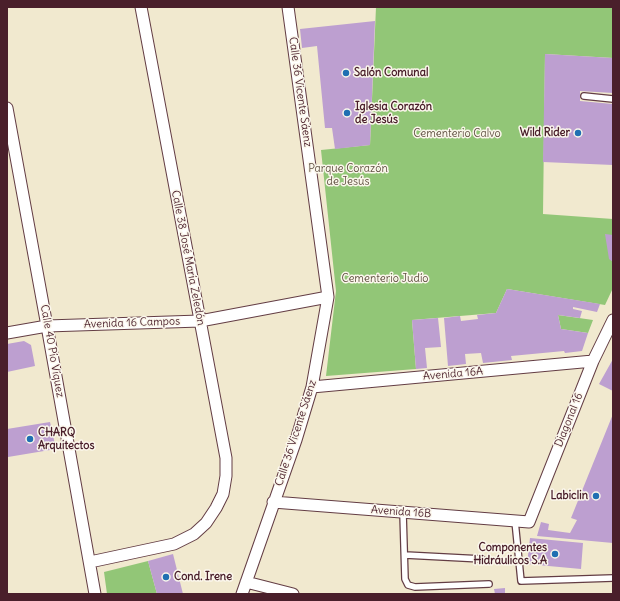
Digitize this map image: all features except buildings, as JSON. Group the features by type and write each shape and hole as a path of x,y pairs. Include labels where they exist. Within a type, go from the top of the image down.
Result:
{"street":[{"name":"Calle 38 José María Zeledón","path":"90,562 174,544 194,534 206,523 216,508 223,494 226,476 226,458 141,7"},
{"name":"Calle 36 Vicente Sáenz","path":"242,594 296,440 312,387 328,297 288,7"},
{"name":"Calle 40 Pío Víquez","path":"7,108 90,562 94,594"},
{"name":"Avenida 16 Campos","path":"7,333 47,326 200,321 328,297"},
{"name":"Diagonal 16","path":"529,522 593,361 613,320"},
{"name":"Avenida 16A","path":"312,387 593,361"},
{"name":"Avenida 16B","path":"273,502 529,522"},
{"path":"246,582 293,594"}],"lane":[{"path":"584,96 613,99"},
{"path":"403,513 405,579 408,585 489,584"},
{"path":"515,521 521,580 613,578"},
{"path":"405,555 482,559"}],"green space":[{"path":"376,7 613,7 613,58 545,54 543,214 613,219 613,288 605,305 507,289 496,313 412,320 416,369 326,376 336,291 321,150 370,145"},
{"path":"558,315 593,320 588,333 561,329"},
{"path":"148,561 157,594 107,594 104,572"}],"place":[{"name":"Salón Comunal","path":"346,73"},
{"name":"Iglesia Corazón de Jesús","path":"347,113"},
{"name":"Wild Rider","path":"578,133"},
{"name":"CHARQ Arquitectos","path":"30,439"},
{"name":"Labiclin","path":"596,496"},
{"name":"Componentes Hidráulicos S.A","path":"555,554"},
{"name":"Cond. Irene","path":"166,577"}],"park label":[{"name":"Cementerio Calvo","path":"457,134"},
{"name":"Parque Corazón de Jesús","path":"348,175"},
{"name":"Cementerio Judío","path":"385,279"}]}
